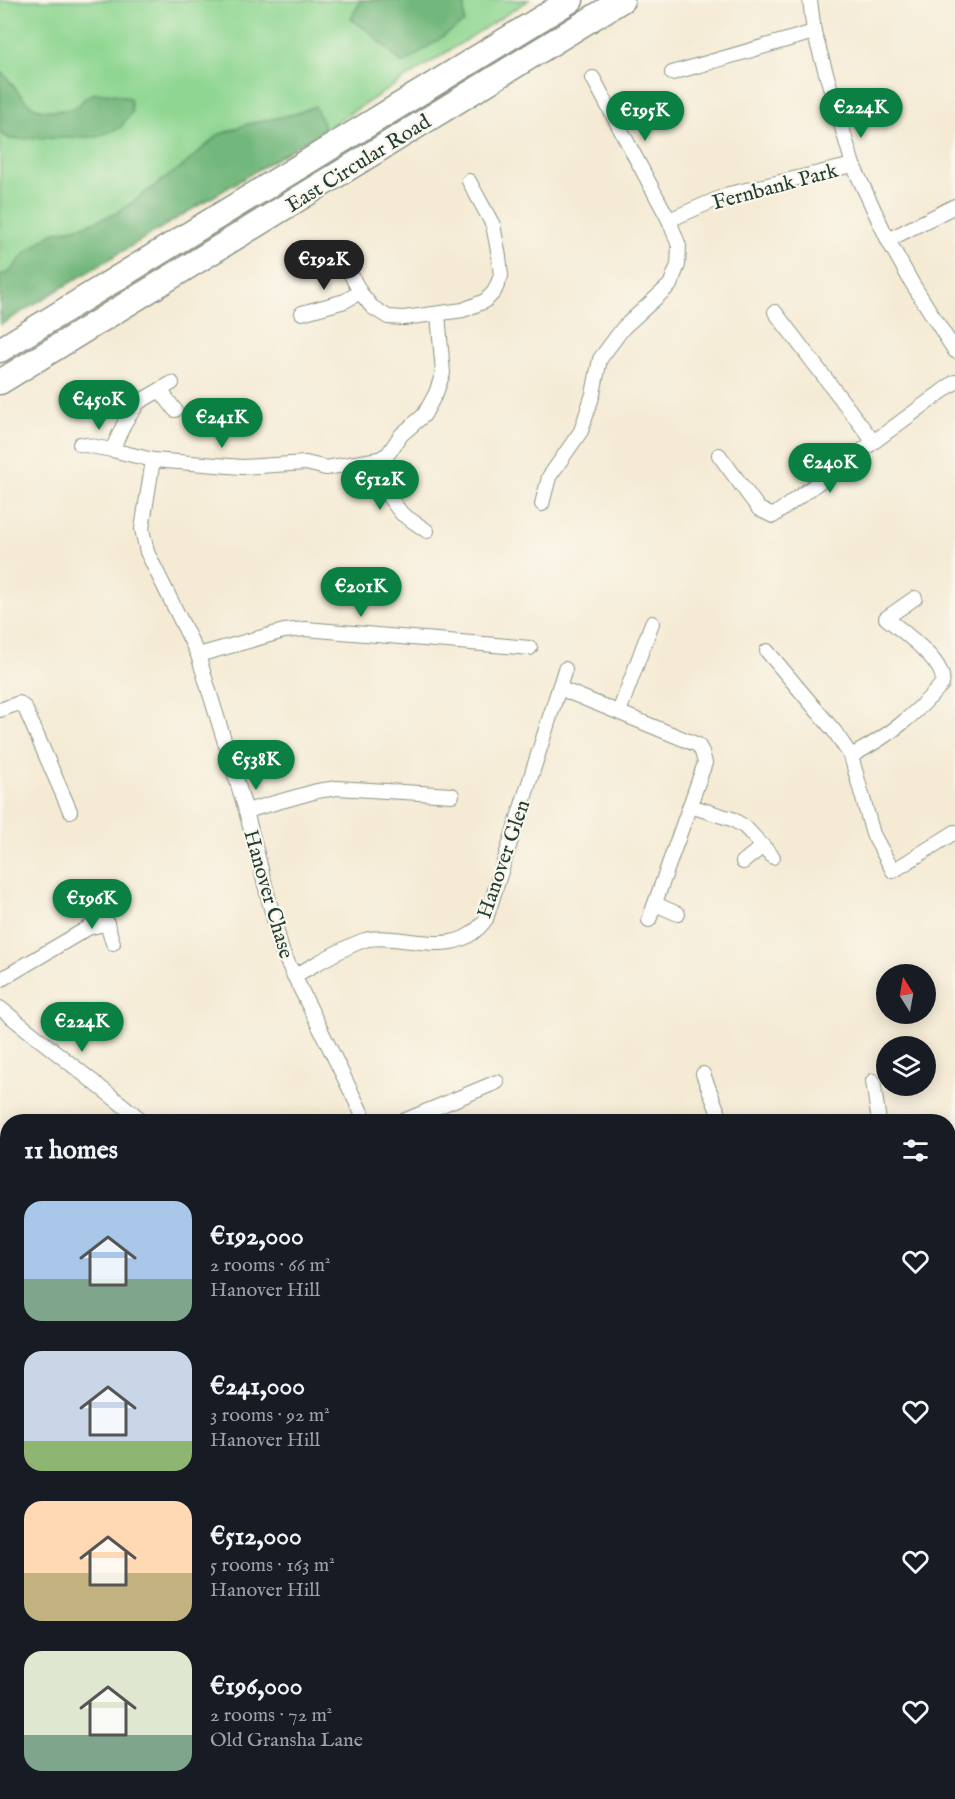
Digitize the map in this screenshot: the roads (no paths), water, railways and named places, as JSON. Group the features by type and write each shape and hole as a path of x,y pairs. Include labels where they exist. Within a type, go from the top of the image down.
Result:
{"highway":[{"name":"East Circular Road","path":"0,350 571,0"},
{"name":"East Circular Road","path":"0,382 622,0"}],"street":[{"path":"810,0 814,32 853,165 888,240 955,351"},
{"path":"672,73 814,32"},
{"path":"542,504 549,477 581,430 593,394 600,359 623,328 670,285 678,265 679,246 669,220 593,78"},
{"name":"Fernbank Park","path":"669,220 729,194 853,165"},
{"path":"338,250 360,292 372,307 393,319 463,310 485,301 494,292 501,276 493,225 469,181"},
{"path":"888,240 955,206"},
{"path":"302,314 345,301 360,292"},
{"path":"775,312 873,441"},
{"path":"80,444 153,460 242,467 306,463 326,468 379,459 388,454 401,435 424,415 436,393 443,374 438,314"},
{"path":"719,455 759,509 772,516 955,382"},
{"path":"112,450 125,422 140,402 166,386 175,410"},
{"path":"379,459 389,497 402,514 427,531"},
{"name":"Hanover Chase","path":"153,460 142,529 147,552 198,655 246,811 282,951 362,1114"},
{"path":"851,756 899,728 942,684 944,678 941,671 919,644 886,618 915,598"},
{"path":"619,712 652,623"},
{"path":"198,655 284,631 306,629 530,648"},
{"path":"766,651 835,732 851,756 873,834 893,871 955,832"},
{"name":"Hanover Glen","path":"294,976 365,940 380,938 446,943 465,939 477,932 486,919 565,669"},
{"path":"559,688 698,745 702,752 705,764 649,920"},
{"path":"0,710 19,703 25,708 70,811"},
{"path":"246,811 317,791 337,788 452,795"},
{"path":"690,806 732,819 745,827 773,857"},
{"path":"743,862 763,846"},
{"path":"655,904 678,914"},
{"path":"102,909 113,943"},
{"path":"0,980 88,928 106,923"},
{"path":"0,1008 134,1114"},
{"path":"703,1074 719,1114"},
{"path":"420,1114 497,1082"},
{"path":"873,1082 878,1114"}]}
